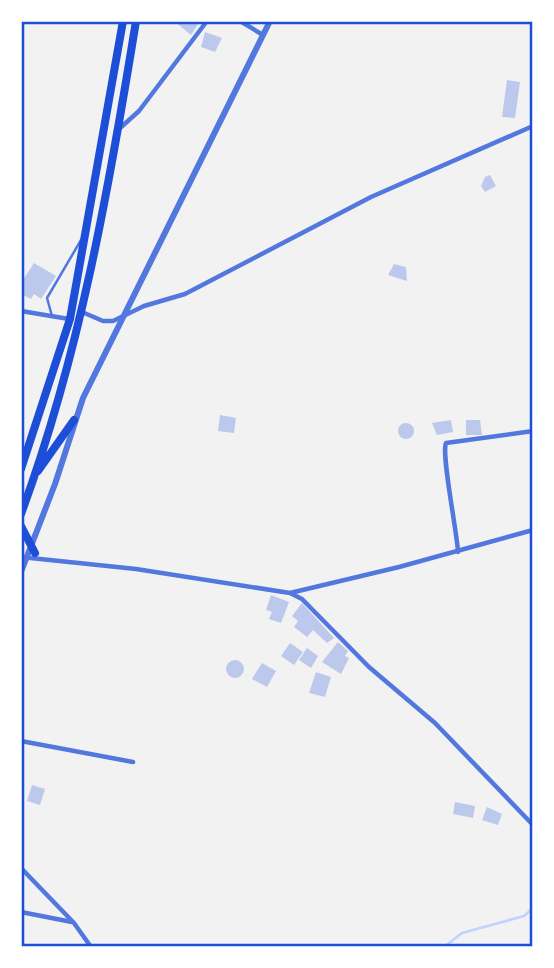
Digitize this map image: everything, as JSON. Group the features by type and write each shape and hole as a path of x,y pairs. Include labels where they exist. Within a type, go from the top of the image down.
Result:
{"highway":[{"path":"21,469 70,319 122,21"},
{"path":"21,514 82,312 104,218 136,21"},
{"path":"33,480 74,420"},
{"path":"21,526 35,551"}],"street":[{"path":"118,130 139,111 207,21"},
{"path":"240,21 263,35"},
{"path":"22,570 24,558 35,551 74,420 149,261 271,21"},
{"path":"82,312 109,321 205,285 371,197 533,125"},
{"path":"21,311 70,319"},
{"path":"458,552 456,517 443,454 446,443 533,431"},
{"path":"21,548 290,593 458,552 533,530"},
{"path":"24,558 35,551"},
{"path":"290,593 313,608 369,667 422,712 533,824"},
{"path":"21,741 133,762"},
{"path":"21,868 73,922 91,947"},
{"path":"21,912 73,922"}],"lane":[{"path":"52,316 47,298 87,231"}],"building":[{"path":"174,21 200,21 191,35"},
{"path":"205,32 222,38 215,52 201,47"},
{"path":"507,80 520,82 515,118 502,117"},
{"path":"490,175 496,186 485,192 481,186 485,177"},
{"path":"34,263 56,276 41,299 34,294 31,299 21,294 21,283"},
{"path":"394,264 406,267 407,281 388,275"},
{"path":"220,415 236,418 234,433 218,431"},
{"path":"451,420 453,432 437,435 432,423"},
{"path":"466,420 480,420 482,435 466,435"},
{"path":"406,423 414,431 406,439 398,431"},
{"path":"271,595 289,602 281,623 269,619 272,612 266,610"},
{"path":"302,603 334,638 327,643 313,630 307,637 294,627 298,621 292,616"},
{"path":"338,642 348,651 345,656 349,658 341,674 322,662"},
{"path":"290,643 303,652 294,665 281,656"},
{"path":"307,648 318,656 311,668 299,660"},
{"path":"235,660 241,663 244,669 241,675 235,678 229,675 226,669 229,663"},
{"path":"262,663 276,671 267,687 252,679"},
{"path":"316,672 331,677 325,697 309,693"},
{"path":"32,785 45,789 40,805 27,801"},
{"path":"455,802 475,806 473,818 453,814"},
{"path":"487,807 502,814 498,825 482,820"}],"waterway":[{"path":"444,947 462,933 524,916 533,908"}]}
